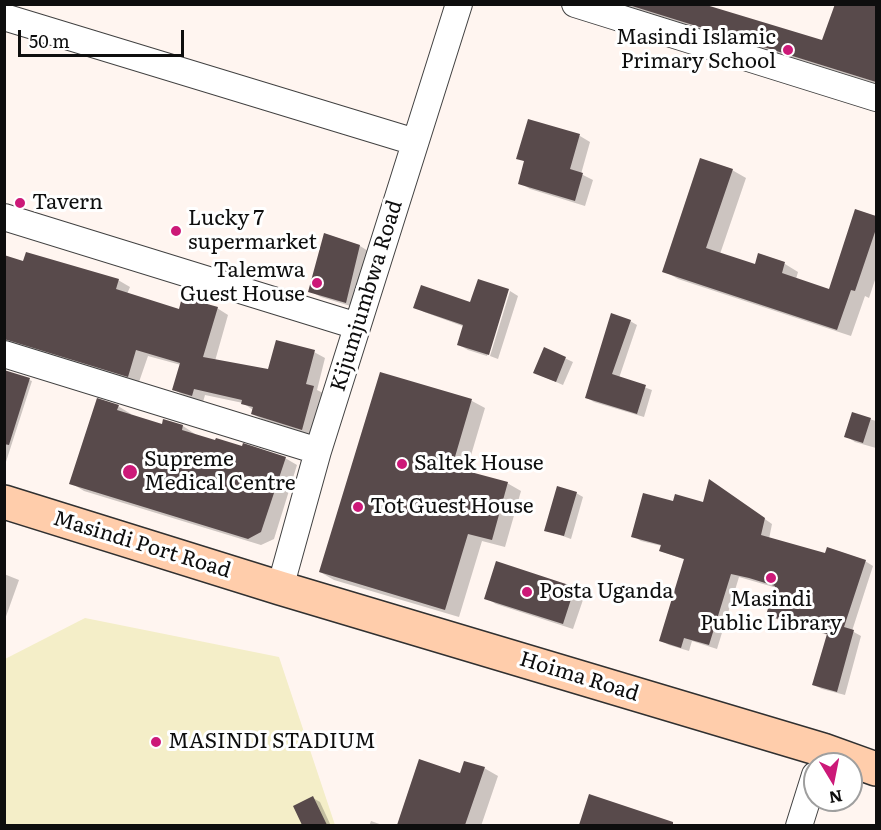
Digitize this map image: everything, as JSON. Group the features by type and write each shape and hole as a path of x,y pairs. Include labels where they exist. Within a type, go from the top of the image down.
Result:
{"main road":[{"name":"Masindi Port Road","path":"4,502 280,588"},
{"name":"Hoima Road","path":"280,588 803,758"}],"street":[{"name":"Kijumjumbwa Road","path":"280,588 318,451 459,4"},
{"path":"574,4 876,98"},
{"path":"4,17 415,142"},
{"path":"4,217 357,326"},
{"path":"4,354 318,451"}],"shaded area":[{"name":"MASINDI STADIUM","path":"85,618 279,657 335,825 5,826 5,659"}],"building":[{"path":"632,4 703,4 822,40 835,4 876,4 876,82 632,6"},
{"path":"528,119 580,134 570,169 583,173 575,201 518,184 524,161 516,159"},
{"path":"700,158 733,169 706,248 755,264 758,253 785,262 782,273 829,289 855,209 876,216 876,229 855,291 851,290 837,330 662,272"},
{"path":"324,233 360,245 346,303 308,292"},
{"path":"26,252 119,279 116,289 179,309 182,297 218,307 203,357 268,369 276,340 315,350 306,384 314,386 302,430 251,414 253,407 241,404 242,400 194,389 192,396 172,390 180,363 136,350 128,377 4,339 4,255 23,261"},
{"path":"478,279 509,289 489,355 457,345 463,325 413,308 421,285 470,302"},
{"path":"611,313 631,320 612,374 646,385 637,414 585,398"},
{"path":"544,347 566,357 556,382 533,373"},
{"path":"4,370 30,378 9,445 4,444"},
{"name":"Saltek House","path":"380,372 472,399 452,467 508,482 492,540 468,534 445,610 319,572"},
{"path":"97,398 119,405 117,410 162,424 163,419 183,425 182,430 242,446 243,443 286,457 261,532 248,539 69,484"},
{"path":"852,412 871,418 863,443 844,437"},
{"path":"709,479 765,518 761,535 825,553 827,547 866,560 844,627 854,630 837,692 812,685 827,634 766,615 775,586 749,578 731,574 709,645 684,638 681,648 659,641 684,559 659,551 661,545 631,537 643,493 673,501 675,494 703,502"},
{"path":"557,486 577,492 564,536 544,531"},
{"path":"496,561 575,587 563,624 484,599"},
{"path":"419,759 460,773 464,761 485,767 465,825 397,825"},
{"path":"589,794 673,822 673,825 579,825"},
{"path":"313,796 327,825 302,825 293,806"}],"place":[{"name":"Masindi Islamic Primary School","path":"788,50"},
{"name":"Tavern","path":"20,203"},
{"name":"Lucky 7 supermarket","path":"176,231"},
{"name":"Talemwa Guest House","path":"317,283"},
{"name":"Saltek House","path":"402,464"},
{"name":"Supreme Medical Centre","path":"130,472"},
{"name":"Tot Guest House","path":"358,507"},
{"name":"Masindi Public Library","path":"771,578"},
{"name":"Posta Uganda","path":"527,592"},
{"name":"MASINDI STADIUM","path":"156,742"}]}
